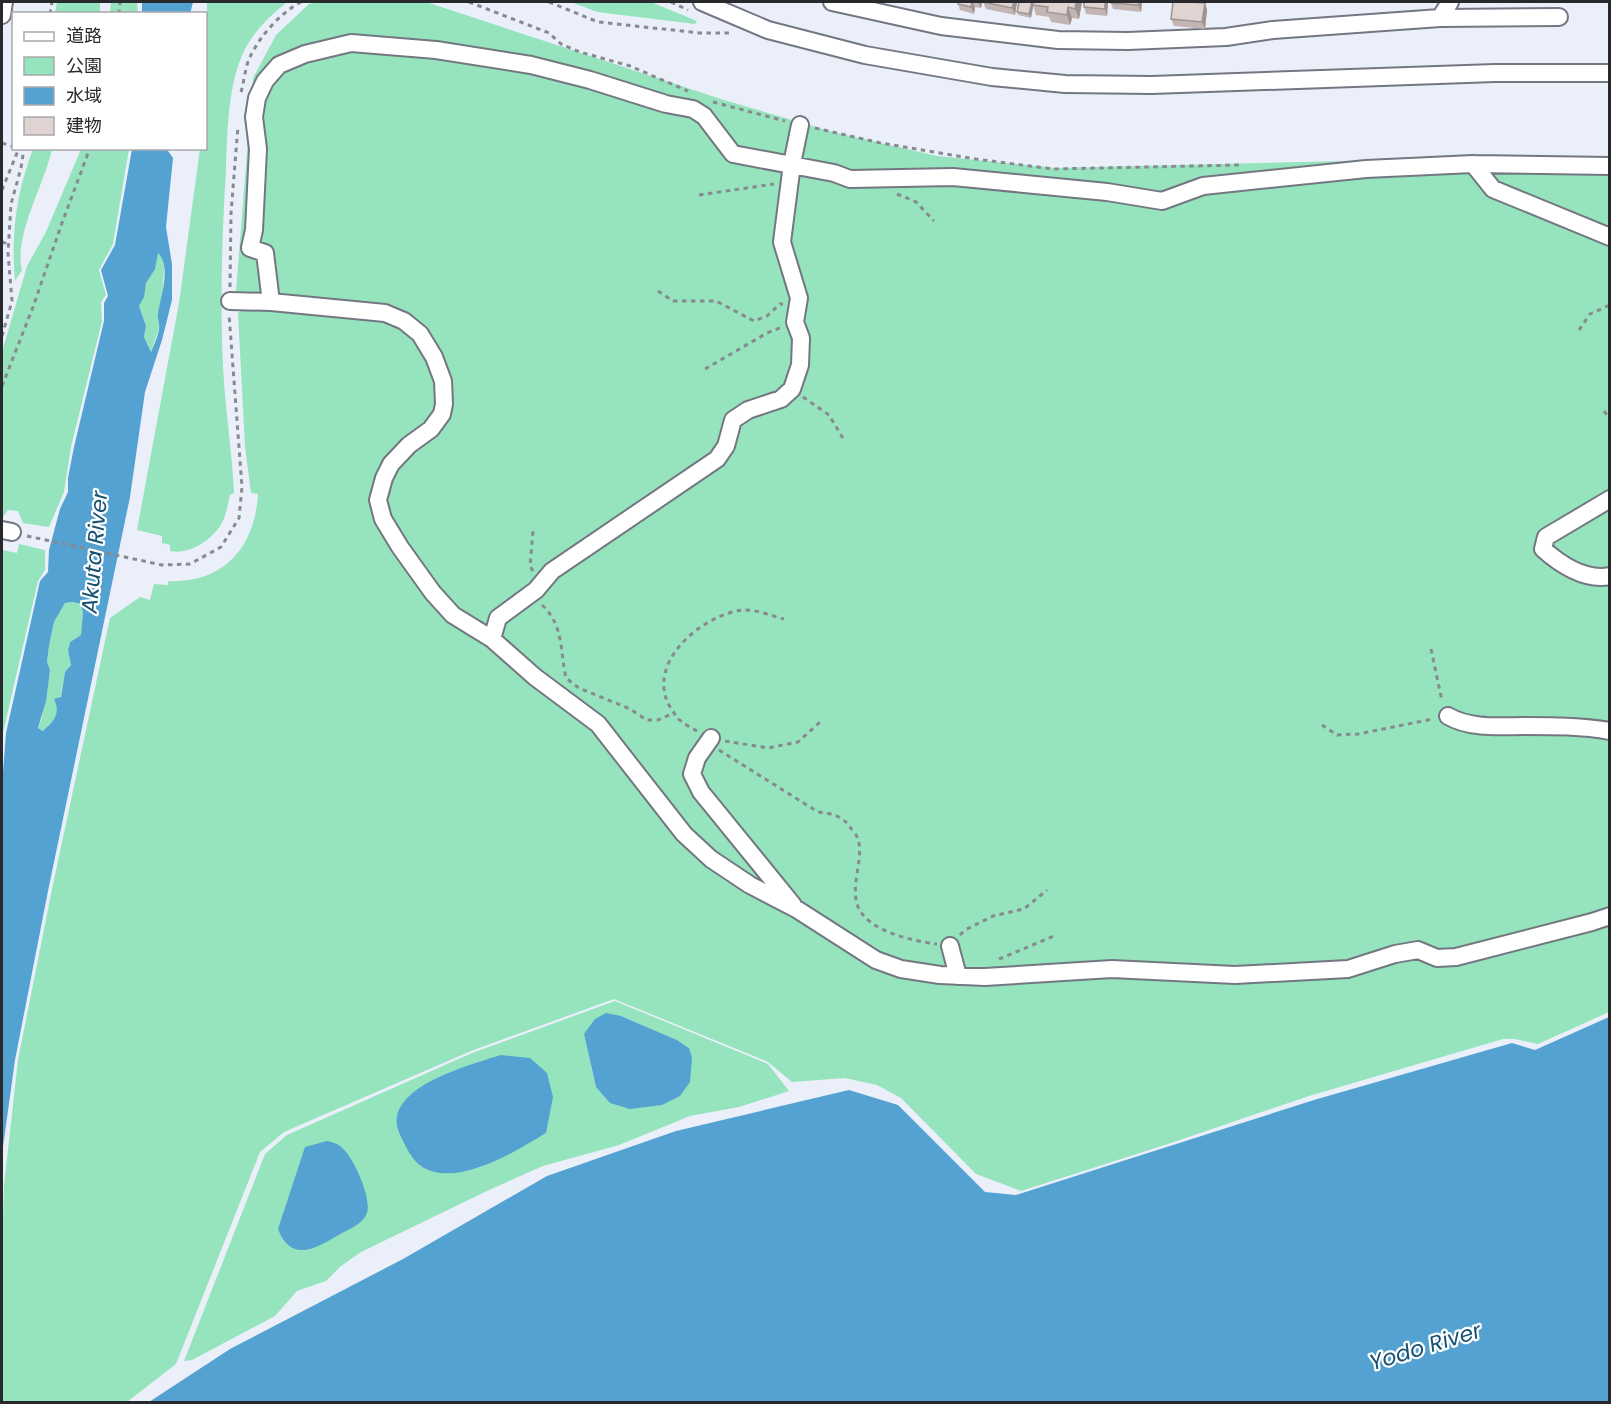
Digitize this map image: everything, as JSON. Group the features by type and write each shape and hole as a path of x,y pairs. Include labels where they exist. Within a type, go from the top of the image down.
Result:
{"street":[{"path":"2,15 4,2"},
{"path":"702,2 768,30 865,55 992,77 1065,84 1152,85 1496,73 1610,73"},
{"path":"832,2 941,26 1058,40 1128,41 1226,38 1273,30 1440,18 1559,17"},
{"path":"1440,18 1450,2"},
{"path":"271,302 265,253 250,248 254,230 258,149 254,117 257,98 265,81 279,65 305,54 351,43 436,51 531,65 590,80 666,104 693,109 704,116 733,154 834,173 850,179 952,177 1107,192 1162,201 1203,186 1366,169 1473,164 1610,166"},
{"path":"492,639 498,618 533,592 552,571 717,459 726,446 734,420 748,410 781,399 792,389 800,365 801,338 796,314 799,298 782,242 792,165 800,125"},
{"path":"1473,164 1493,189 1610,237"},
{"path":"230,301 271,302 385,313 404,321 420,334 434,357 443,381 442,414 431,429 409,445 391,464 384,478 378,500 383,519 433,593 453,615 492,639 535,677 598,724 684,834 711,859 750,885 798,910 876,960 901,969 986,977 1112,969 1235,975 1348,969 1395,954 1418,950 1437,958 1456,957 1610,916"},
{"path":"1610,499 1545,537 1543,549 1554,559 1588,577 1610,576"},
{"path":"1448,716 1456,721 1476,725 1586,727 1610,731"},
{"path":"710,741 697,758 692,774 701,792 798,910"},
{"path":"950,945 958,975"}],"path":[{"path":"469,2 540,28 561,44 630,66 693,94"},
{"path":"549,2 598,22 700,33 737,33"},
{"path":"704,98 714,103 800,125 881,143 1053,169 1250,165"},
{"path":"2,190 16,150"},
{"path":"2,336 12,301 8,244 11,204 24,150"},
{"path":"2,386 89,150"},
{"path":"699,195 778,184 789,191"},
{"path":"894,193 916,202 934,221"},
{"path":"2,242 8,244"},
{"path":"658,291 673,301 716,301 754,321 767,316 780,304 796,314 705,369"},
{"path":"1579,330 1590,314 1610,305"},
{"path":"792,389 829,415 844,440"},
{"path":"1604,411 1610,418"},
{"path":"7,531 162,565"},
{"path":"534,531 530,566 536,574 533,592 550,612 562,640 562,662 566,678 579,688 630,709 647,720 658,720 674,713"},
{"path":"784,619 745,610 718,617 695,631 672,656 663,680 666,701 680,721 818,812 831,813 847,822 858,838 855,886 857,905 868,919 889,933 912,941 950,945 965,930 993,916 1023,909 1047,890"},
{"path":"1322,725 1337,735 1358,734 1448,716 1442,701 1431,649"},
{"path":"710,741 768,748 798,742 820,723"},
{"path":"992,960 1000,959 1054,936"}],"green space":[{"path":"57,2 100,2 100,12 55,12"},
{"path":"111,2 137,2 138,12 110,12"},
{"path":"207,2 287,2 264,23 245,49 235,77 230,108 223,243 222,317 224,382 234,493 230,495 226,513 218,529 200,545 178,552 170,551 170,545 162,543 162,536 137,530 179,303 200,150 207,150"},
{"path":"317,2 426,2 724,100 833,132 937,156 1056,168 1514,157 1609,158 1609,911 1448,954 1350,964 974,973 881,958 722,860 681,824 627,753 441,598 383,504 397,462 448,392 407,319 244,298 236,291 253,78 276,35 309,4"},
{"path":"571,2 651,2 697,21 695,24 597,12"},
{"path":"33,150 52,150 26,226 20,257 22,270 15,281 14,230 27,166"},
{"path":"81,150 129,150 113,244 99,270 106,295 101,302 102,321 71,447 64,492 49,527 23,523 18,511 8,510 2,518 2,352 27,266 46,232"},
{"path":"157,252 162,257 164,267 162,302 158,315 159,328 151,352 144,337 146,326 139,306 155,265"},
{"path":"246,307 387,318 417,338 440,384 433,422 375,495 433,598 594,725 678,830 888,969 1209,979 1418,955 1435,961 1609,919 1609,1012 1538,1044 1503,1039 1309,1096 1021,1191 976,1174 901,1098 877,1085 845,1078 792,1082 768,1062 614,999 471,1051 284,1132 260,1152 176,1364 127,1402 2,1402 4,1185 18,1060 110,618 140,597 150,600 154,584 168,585 168,581 188,580 220,569 243,546 251,530 258,494 251,493 245,447 238,313"},
{"path":"19,544 45,550 45,570 38,581 2,737 2,550 17,553"},
{"path":"65,603 80,604 83,612 81,635 70,642 68,650 71,665 65,672 57,716 44,731 38,728 50,670 47,662 54,622"},
{"path":"615,1001 768,1064 789,1091 739,1107 690,1116 619,1145 543,1166 489,1190 361,1252 341,1266 326,1281 297,1291 275,1316 192,1360 184,1361 265,1154 287,1135 472,1053","holes":["621,1016 677,1040 689,1048 596,1087 584,1034","546,1133 479,1168 430,1170 420,1166 410,1155"]}],"water":[{"path":"142,2 193,2 190,12 142,12"},
{"name":"Akuta River","path":"132,150 168,150 173,158 166,227 172,264 172,300 145,392 130,497 15,1060 2,1154 2,785 6,733 40,581 48,572 49,550 60,509 68,492 68,478 74,447 104,321 104,303 108,296 101,270 115,245","holes":["158,253 162,259 165,274 158,316 159,329 151,352 144,337 146,326 139,306 144,297 146,283 155,269","65,603 80,604 83,612 81,635 70,642 68,650 71,665 65,672 61,697 54,699 56,713 43,731 38,728 46,701 50,670 47,662 54,622"]},
{"path":"606,1013 621,1016 677,1040 689,1048 692,1058 690,1082 680,1096 662,1105 630,1109 610,1103 596,1087 584,1034 595,1019"},
{"name":"Yodo River","path":"1609,1017 1609,1402 149,1402 230,1349 403,1259 547,1176 676,1131 849,1090 898,1105 985,1192 1016,1195 1314,1100 1512,1043 1535,1050"},
{"path":"501,1055 530,1058 547,1073 553,1097 546,1133 503,1157 469,1170 452,1173 436,1172 422,1167 411,1156 399,1131 397,1117 403,1103 411,1094 435,1079"},
{"path":"327,1141 340,1146 356,1167 367,1197 367,1213 356,1225 324,1243 306,1250 298,1250 284,1240 278,1229 305,1147"}],"building":[{"path":"958,2 972,2 971,7 958,4"},
{"path":"983,2 1014,2 1012,8"},
{"path":"1019,2 1032,2 1029,14 1017,12"},
{"path":"1033,2 1076,2 1075,9 1068,7 1067,15 1047,12 1048,7 1033,5"},
{"path":"1084,2 1105,2 1105,9 1084,7"},
{"path":"1111,2 1139,2 1138,5"},
{"path":"1173,2 1205,3 1202,22 1171,19"}]}
